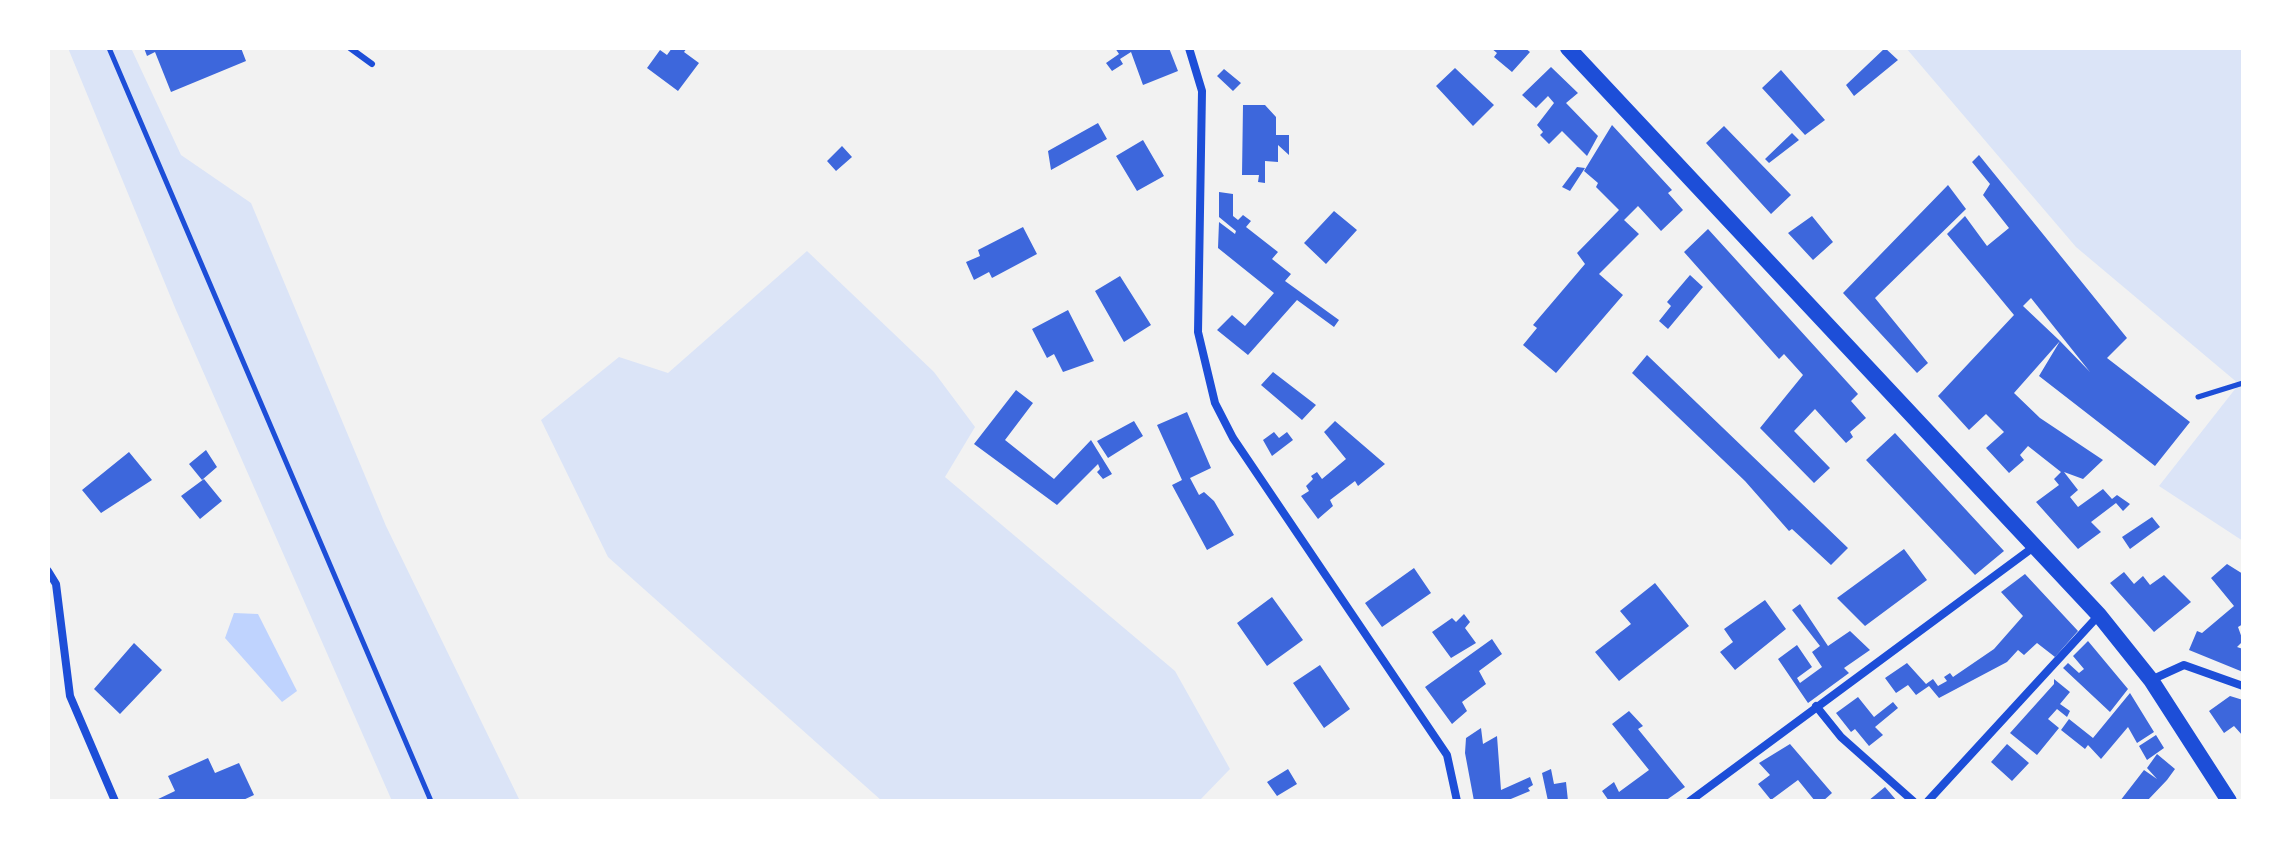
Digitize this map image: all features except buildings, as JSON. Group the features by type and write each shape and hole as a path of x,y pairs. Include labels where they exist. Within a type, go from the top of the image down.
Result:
{"main road":[{"path":"1568,48 2099,615 2151,680 2229,801"}],"street":[{"path":"1189,48 1202,91 1198,332 1215,403 1233,438 1447,755 1457,801"},
{"path":"1690,801 2035,546"},
{"path":"48,571 56,584 70,696 115,801"},
{"path":"1928,801 2099,615"},
{"path":"2151,680 2184,665 2243,686"},
{"path":"1816,706 1841,737 1913,801"}],"lane":[{"path":"350,48 372,64"}],"path":[{"path":"109,48 431,801"},
{"path":"2198,397 2243,383"}],"shaded area":[{"path":"68,48 131,48 181,155 251,203 386,526 520,801 392,801 176,310"},
{"path":"1906,48 2243,48 2243,541 2159,486 2239,384 2076,247"},
{"path":"807,251 934,372 975,427 945,477 1175,671 1230,769 1199,801 882,801 608,557 541,420 619,357 668,373"}],"water":[{"path":"234,613 258,614 297,691 282,702 225,638"}]}
